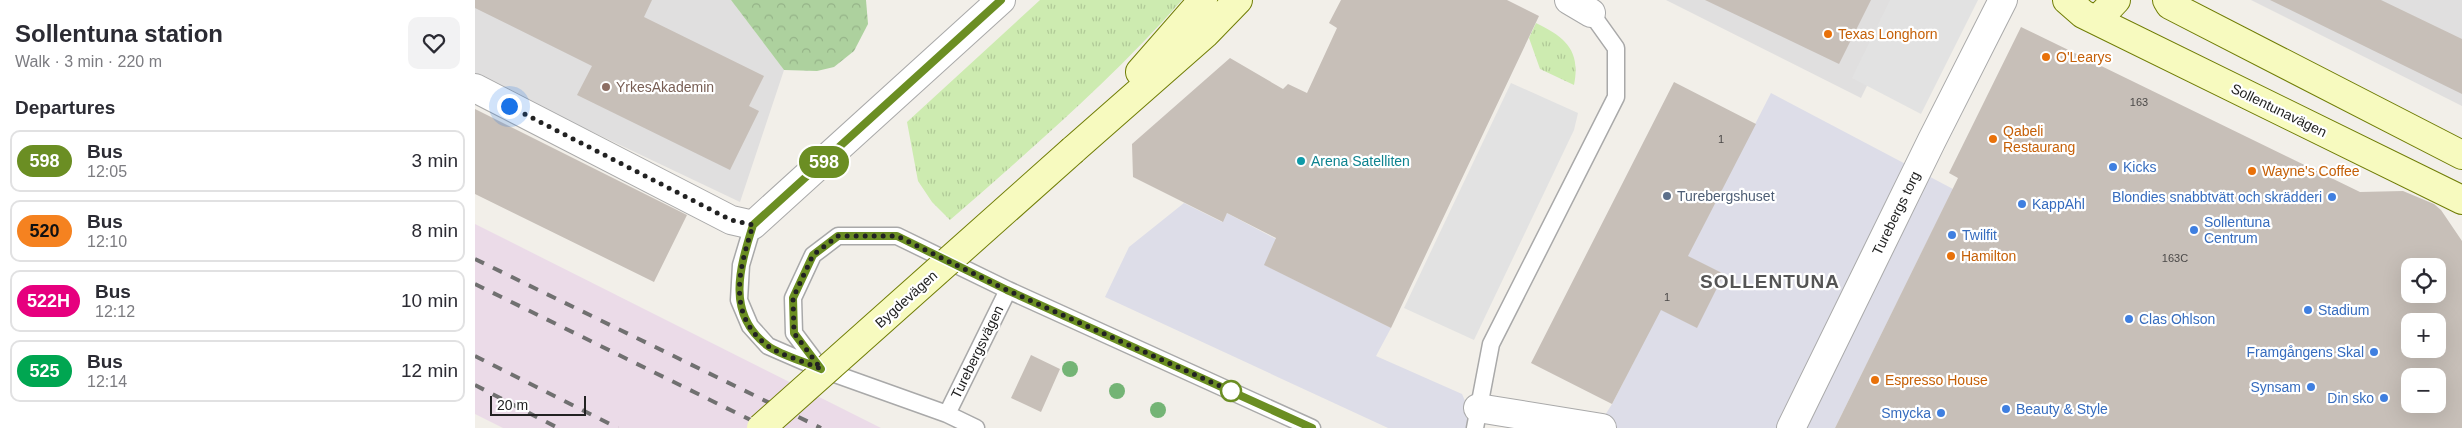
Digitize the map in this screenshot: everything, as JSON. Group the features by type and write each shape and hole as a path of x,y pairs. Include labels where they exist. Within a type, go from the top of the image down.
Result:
{"street":[{"path":"475,88 731,220 753,225 1001,0"},
{"name":"Bygdevägen","path":"1073,150 1203,0"},
{"name":"Bygdevägen","path":"761,428 1205,34 1238,0"},
{"name":"Turebergs torg","path":"1791,428 1928,147 2003,0"},
{"name":"Sollentunavägen","path":"2067,0 2083,14 2462,200"},
{"path":"2097,20 2116,0"},
{"path":"2167,0 2170,5 2462,155"},
{"path":"1477,418 1602,428"}],"lane":[{"path":"1477,418 1491,344 1617,97 1616,48 1580,7"},
{"name":"Turebergsvägen","path":"753,225 741,265 739,300 750,326 768,346 821,369 947,414 976,428"},
{"name":"Turebergsvägen","path":"821,369 794,333 793,298 813,255 838,236 897,236 1007,290 1312,428"},
{"name":"Turebergsvägen","path":"947,414 1007,290"}],"shaded area":[{"path":"475,0 731,0 784,70 740,202 475,76"},
{"path":"1666,0 1909,0 1861,98"},
{"path":"1890,0 1978,0 1921,114 1852,78"},
{"path":"2251,0 2462,0 2462,106"},
{"path":"1511,83 1578,113 1574,130 1474,340 1404,308"},
{"path":"1771,93 1953,189 1835,428 1597,428 1612,404"},
{"path":"1184,203 1222,222 1227,213 1276,239 1265,265 1391,328 1376,356 1462,394 1468,408 1467,428 1388,428 1105,297 1129,247"},
{"path":"475,224 881,428 503,428 475,414"}],"green space":[{"path":"731,0 866,0 868,24 854,51 834,67 817,71 784,70"},
{"path":"1040,0 1182,0 1099,86 950,220 932,202 918,181 907,122"},
{"path":"1536,23 1555,34 1569,46 1575,63 1574,85 1540,69 1529,38"}],"building":[{"path":"475,0 652,0 644,17 764,76 749,106 759,111 730,170 577,95 592,66 475,8"},
{"name":"Arena Satelliten","path":"1341,0 1507,0 1539,16 1391,328 1264,265 1276,238 1227,213 1223,222 1133,177 1132,144 1230,58 1283,89 1288,84 1307,93 1337,28 1329,23"},
{"path":"1705,0 1871,0 1839,64"},
{"path":"2270,0 2381,0 2462,39 2462,94"},
{"name":"Sollentuna Centrum","path":"2021,27 2360,192 2403,191 2434,204 2441,210 2462,241 2462,428 1835,428 1958,178 1949,173"},
{"name":"Turebergshuset","path":"1674,82 1756,124 1688,256 1724,274 1697,328 1661,310 1612,404 1531,363"},
{"path":"475,109 687,215 654,282 475,194"},
{"path":"1031,355 1060,369 1041,412 1011,398"}],"railway":[{"path":"475,259 821,428"},
{"path":"475,284 767,428"},
{"path":"475,356 618,428"},
{"path":"475,385 558,428"}],"bus line":[{"name":"598","path":"1001,0 753,225 741,265 739,300 750,326 768,346 821,369 794,333 793,298 813,255 838,236 897,236 1007,290 1312,428"}],"place":[{"name":"Texas Longhorn","path":"1828,34"},
{"name":"O'Learys","path":"2046,57"},
{"name":"YrkesAkademin","path":"606,87"},
{"name":"Qabeli Restaurang","path":"1993,139"},
{"name":"Arena Satelliten","path":"1301,161"},
{"name":"Kicks","path":"2113,167"},
{"name":"Wayne's Coffee","path":"2252,171"},
{"name":"Turebergshuset","path":"1667,196"},
{"name":"Blondies snabbtvätt och skrädderi","path":"2332,197"},
{"name":"KappAhl","path":"2022,204"},
{"name":"Sollentuna Centrum","path":"2194,230"},
{"name":"Twilfit","path":"1952,235"},
{"name":"Hamilton","path":"1951,256"},
{"name":"Stadium","path":"2308,310"},
{"name":"Clas Ohlson","path":"2129,319"},
{"name":"Framgångens Skal","path":"2374,352"},
{"name":"Espresso House","path":"1875,380"},
{"name":"Synsam","path":"2311,387"},
{"name":"Din sko","path":"2384,398"},
{"name":"Beauty & Style","path":"2006,409"},
{"name":"Smycka","path":"1941,413"}],"district":[{"name":"SOLLENTUNA","path":"1770,281"}],"route":[{"path":"509,106 731,220 753,225 741,265 739,300 750,326 768,346 821,369 794,333 793,298 813,255 838,236 897,236 1007,290 1231,391"}]}
